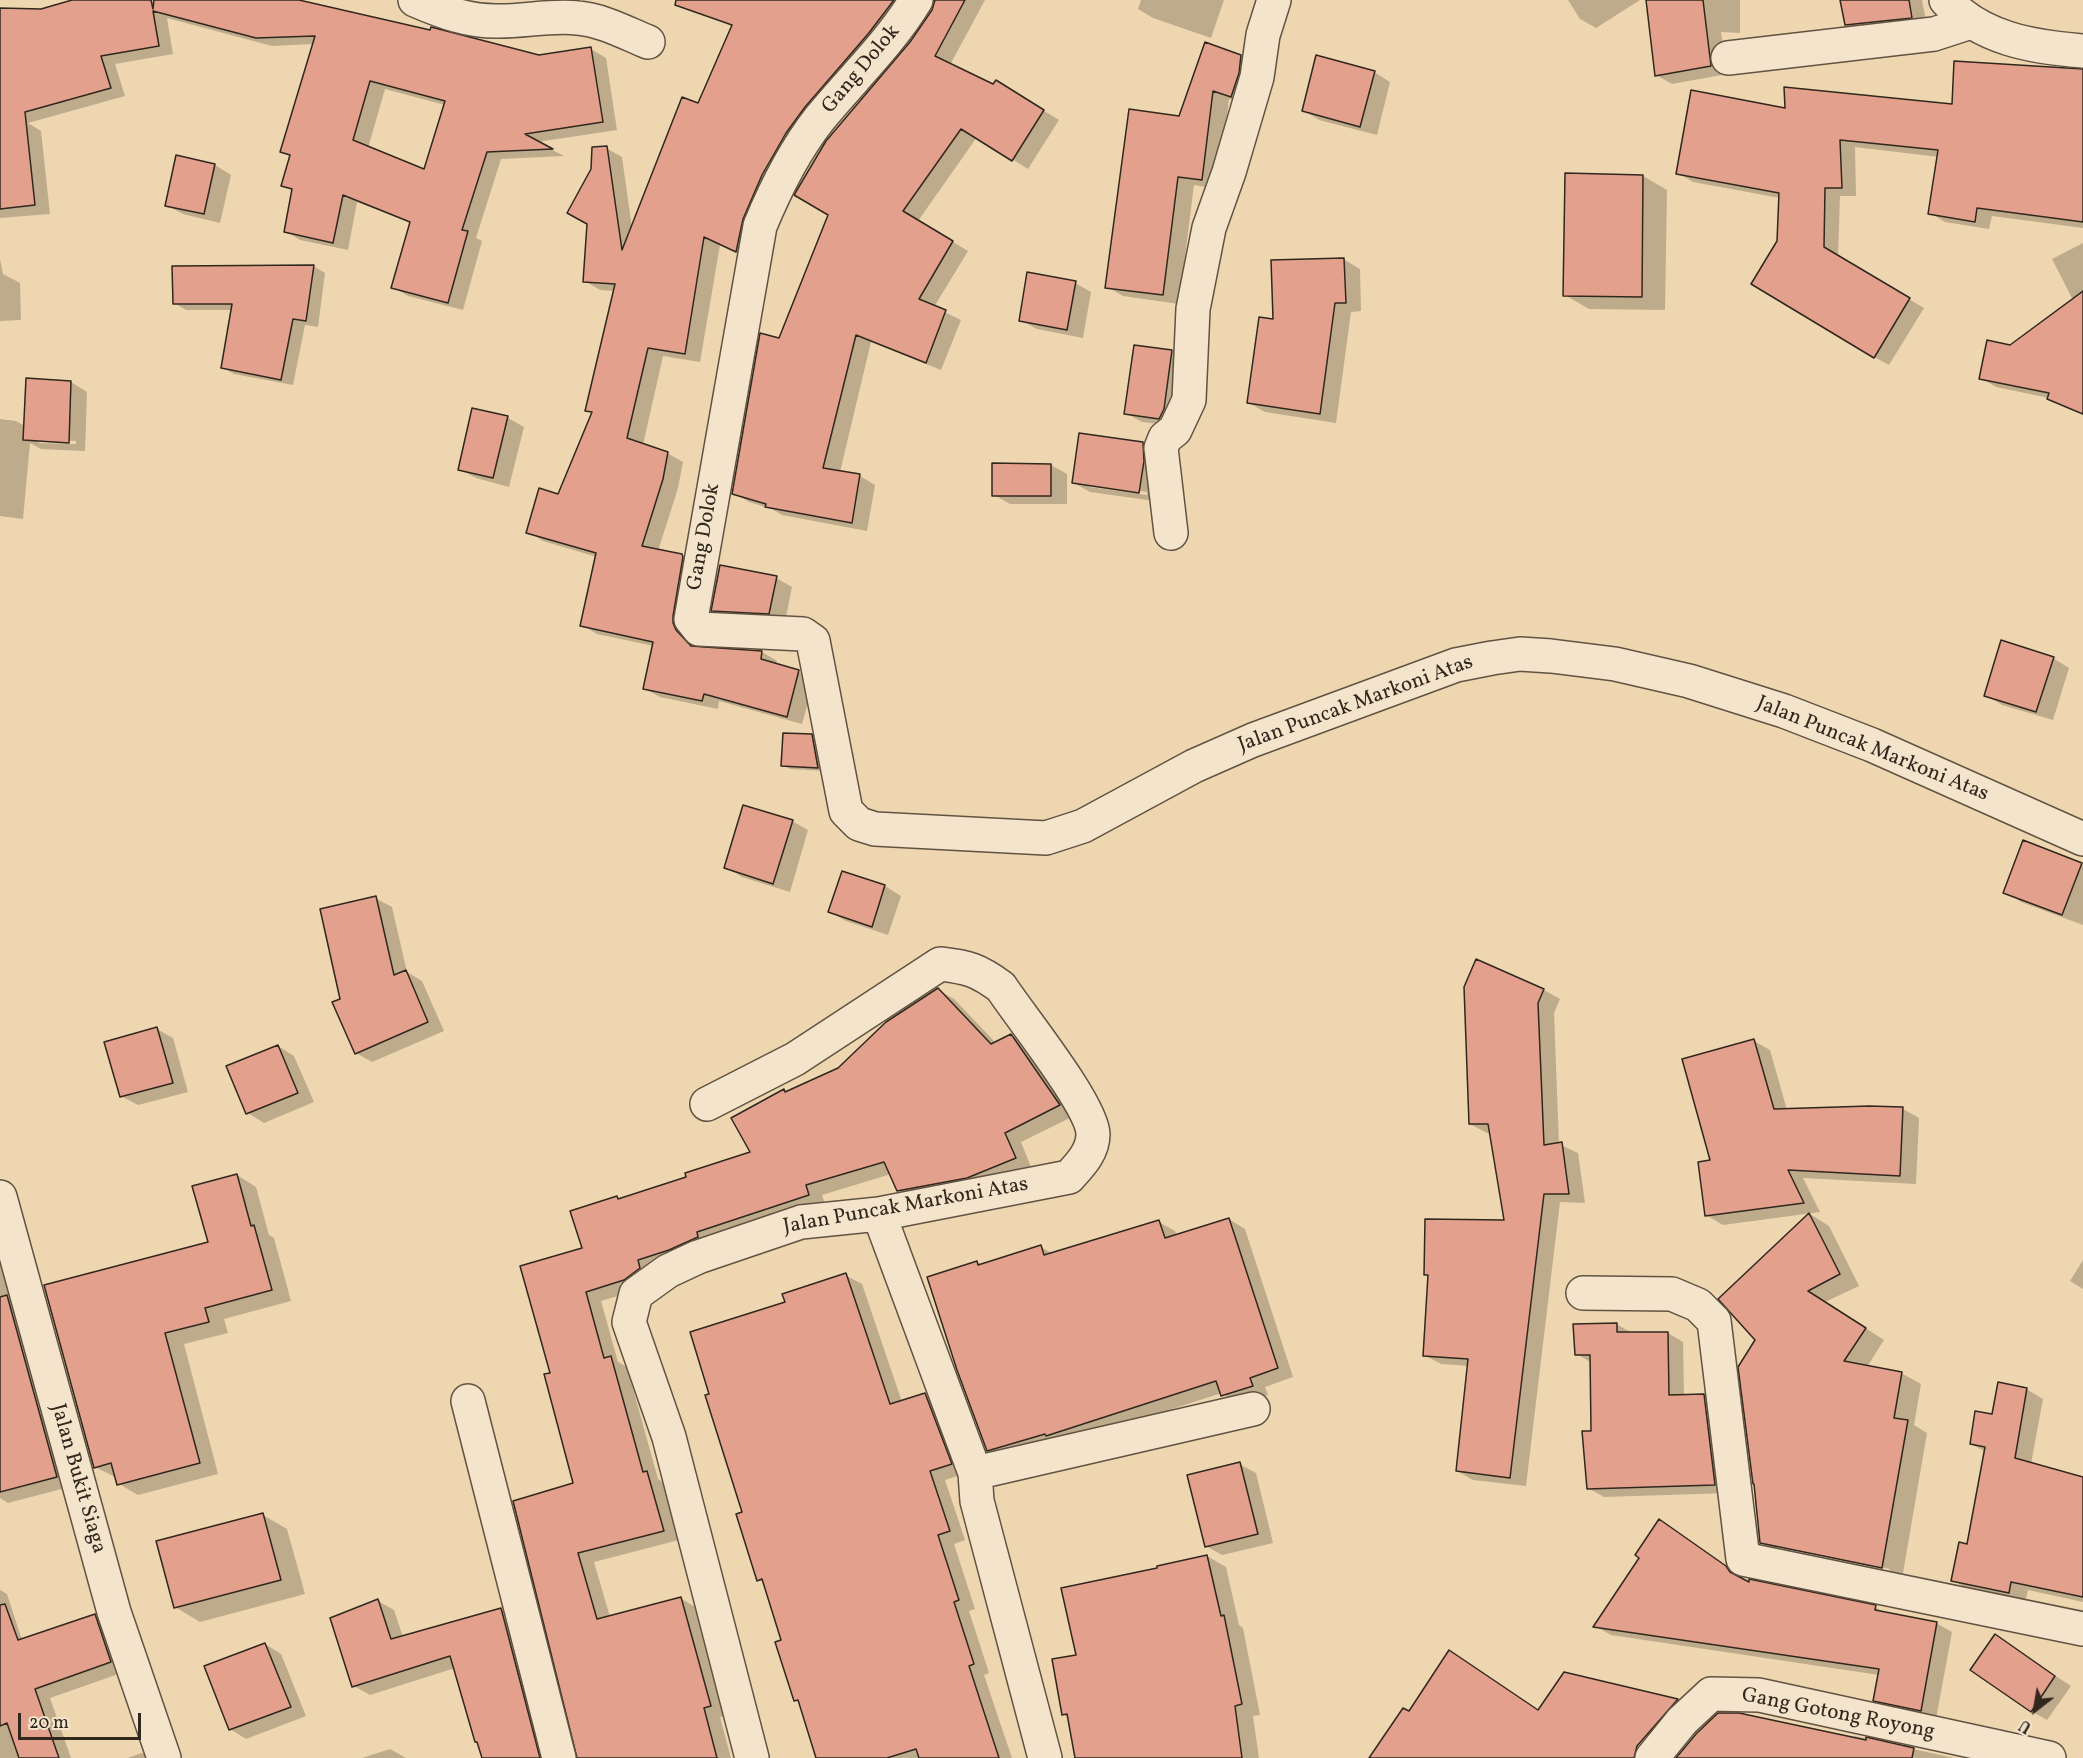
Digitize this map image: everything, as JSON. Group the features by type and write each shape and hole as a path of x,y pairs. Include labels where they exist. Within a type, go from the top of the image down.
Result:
{"street":[{"path":"415,0 448,14 470,19 499,21 561,16 590,20 648,42"},
{"name":"Gang Dolok","path":"916,0 903,22 820,119 792,157 760,226 691,620 699,629 803,634 813,641 846,812 859,824 875,829 1046,838"},
{"path":"1172,532 1161,448 1165,438 1175,430 1189,400 1193,309 1209,228 1229,172 1257,77 1263,35 1274,0"},
{"path":"1946,0 1971,22 2015,42 2083,51"},
{"path":"1728,58 1934,34 1971,22"},
{"name":"Jalan Puncak Markoni Atas","path":"1046,838 1083,826 1194,766 1253,740 1456,666 1520,654 1615,664 1689,681 1784,711 1872,745 2083,839"},
{"name":"Jalan Puncak Markoni Atas","path":"707,1104 795,1059 940,964 967,967 987,976 1001,987 1084,1106 1093,1134 1086,1158 1069,1177 879,1214 801,1222 699,1257 668,1271 636,1294 629,1322 669,1437 752,1758"},
{"name":"Jalan Bukit Siaga","path":"0,1197 114,1612 164,1758"},
{"path":"879,1214 975,1473 977,1501 1045,1758"},
{"path":"1583,1293 1672,1294 1698,1305 1714,1321 1743,1559 2083,1629"},
{"path":"468,1401 559,1758"},
{"path":"975,1473 1253,1409"},
{"name":"Gang Gotong Royong","path":"1652,1758 1682,1720 1711,1694 1759,1695 2049,1758"}],"building":[{"path":"72,0 151,0 153,9 154,0 299,0 430,30 431,27 539,55 591,47 603,122 525,134 553,149 487,152 462,230 468,231 448,303 391,288 410,222 343,195 333,243 284,232 292,189 281,186 290,155 280,152 315,36 256,38 153,11 159,46 101,56 111,88 25,112 35,205 0,209 0,8 41,9","holes":["370,81 445,101 424,169 353,140"]},
{"path":"676,0 894,0 786,133 762,175 743,219 736,252 704,237 685,354 648,348 627,438 668,452 663,479 642,546 682,554 673,616 676,630 691,646 762,651 761,659 799,670 787,717 704,694 702,701 643,689 653,642 580,626 596,553 526,533 539,488 558,494 592,412 585,411 615,284 583,282 587,224 567,213 591,169 592,147 607,146 622,250 682,97 698,103 732,25 675,5"},
{"path":"935,0 965,0 935,56 993,84 996,80 1044,110 1012,161 961,129 903,211 953,241 919,299 946,310 926,363 856,335 823,468 860,474 852,523 765,507 766,504 732,494 760,333 779,338 828,215 794,195 826,141 910,42 932,10"},
{"path":"1646,0 1703,0 1711,66 1655,76"},
{"path":"1840,0 1909,0 1912,18 1845,25"},
{"path":"1205,42 1241,55 1239,73 1231,97 1213,91 1202,180 1178,177 1163,295 1105,288 1129,109 1179,116"},
{"path":"1316,55 1375,71 1360,127 1302,111"},
{"path":"1954,61 2083,69 2083,222 1977,208 1975,222 1928,214 1938,150 1840,140 1842,188 1825,188 1824,247 1910,298 1874,358 1751,284 1777,241 1779,193 1676,174 1691,90 1785,108 1784,87 1952,104"},
{"path":"176,155 215,164 204,214 165,206"},
{"path":"1565,173 1643,175 1642,297 1563,296"},
{"path":"1344,258 1346,303 1335,303 1320,414 1247,403 1259,317 1273,319 1271,260"},
{"path":"314,265 306,321 293,319 281,380 221,368 232,304 173,304 172,266"},
{"path":"1027,272 1076,281 1067,330 1019,321"},
{"path":"2083,291 2083,414 2047,399 2049,393 1979,379 1987,340 2010,345"},
{"path":"1134,345 1172,350 1164,409 1159,419 1124,414"},
{"path":"26,378 71,381 69,443 23,440"},
{"path":"472,408 508,416 493,478 458,470"},
{"path":"1079,433 1143,442 1144,461 1139,493 1072,483"},
{"path":"992,463 1051,464 1051,496 992,496"},
{"path":"720,565 777,576 769,614 711,611"},
{"path":"2001,640 2054,657 2036,712 1984,696"},
{"path":"783,733 812,734 818,768 781,766"},
{"path":"743,805 793,820 773,884 724,868"},
{"path":"2023,840 2082,863 2062,915 2003,893"},
{"path":"842,871 885,885 872,927 828,912"},
{"path":"376,896 394,975 406,970 428,1022 355,1054 332,1002 340,999 320,909"},
{"path":"1476,959 1544,989 1538,1003 1544,1145 1562,1142 1569,1194 1544,1194 1510,1478 1456,1471 1468,1359 1423,1356 1428,1275 1424,1275 1425,1219 1504,1220 1488,1124 1469,1124 1464,987"},
{"path":"938,988 991,1044 1011,1034 1060,1105 1005,1133 1016,1158 967,1178 897,1191 884,1162 806,1185 809,1195 697,1232 698,1237 638,1260 640,1268 624,1280 586,1292 604,1358 611,1356 643,1472 647,1471 664,1531 578,1553 597,1619 681,1597 711,1706 704,1708 717,1758 577,1758 513,1501 573,1483 544,1374 550,1373 520,1266 582,1248 570,1211 617,1196 618,1199 686,1177 685,1173 750,1152 731,1118 784,1089 785,1092 838,1068 886,1022"},
{"path":"157,1027 173,1083 120,1097 104,1042"},
{"path":"1754,1039 1774,1109 1903,1107 1900,1176 1788,1170 1804,1203 1705,1216 1698,1162 1710,1160 1682,1059"},
{"path":"278,1045 298,1093 246,1114 226,1066"},
{"path":"237,1174 272,1290 205,1308 209,1322 165,1333 200,1463 117,1485 111,1463 94,1468 44,1285 208,1242 192,1186"},
{"path":"1809,1213 1840,1274 1808,1291 1866,1328 1844,1361 1902,1372 1894,1418 1908,1420 1882,1568 1760,1543 1738,1367 1755,1340 1718,1299"},
{"path":"1229,1218 1278,1368 1250,1378 1253,1386 1221,1396 1216,1381 1046,1436 1045,1434 987,1451 957,1370 927,1277 977,1261 978,1265 1041,1245 1044,1255 1159,1220 1165,1238"},
{"path":"846,1273 890,1404 925,1393 952,1464 930,1471 950,1531 938,1535 959,1600 954,1602 974,1664 969,1666 999,1758 919,1758 916,1749 887,1758 816,1758 798,1700 794,1701 775,1642 781,1640 762,1579 757,1581 736,1514 742,1512 705,1395 709,1394 690,1332 785,1302 782,1294"},
{"path":"7,1295 57,1477 0,1492 0,1297"},
{"path":"1617,1323 1617,1332 1668,1332 1669,1395 1704,1394 1715,1485 1587,1489 1582,1431 1591,1431 1590,1355 1575,1355 1573,1324"},
{"path":"1998,1382 2027,1388 2015,1458 2083,1477 2083,1597 2011,1582 2009,1593 1951,1581 1959,1542 1967,1544 1985,1447 1970,1444 1975,1411 1992,1414"},
{"path":"1240,1462 1258,1534 1205,1547 1187,1475"},
{"path":"263,1513 281,1580 174,1608 156,1541"},
{"path":"1659,1519 1726,1566 1730,1572 1749,1582 1749,1579 1876,1605 1875,1610 1937,1622 1921,1711 1873,1701 1879,1669 1593,1627 1639,1558 1635,1555"},
{"path":"1207,1555 1221,1616 1224,1615 1242,1704 1235,1706 1242,1758 1075,1758 1067,1714 1062,1715 1052,1659 1076,1655 1061,1588"},
{"path":"378,1599 391,1639 501,1608 540,1758 482,1758 477,1742 475,1742 450,1656 352,1687 330,1618"},
{"path":"5,1604 18,1640 95,1614 111,1662 35,1689 59,1758 19,1758 7,1723 0,1726 0,1605"},
{"path":"1995,1634 2055,1676 2031,1712 1970,1670"},
{"path":"265,1643 291,1707 229,1730 204,1666"},
{"path":"1449,1650 1538,1710 1564,1672 1678,1699 1637,1746 1634,1758 1369,1758 1403,1708 1409,1711"},
{"path":"1718,1713 1739,1713 1914,1748 1912,1758 1676,1758"}]}
